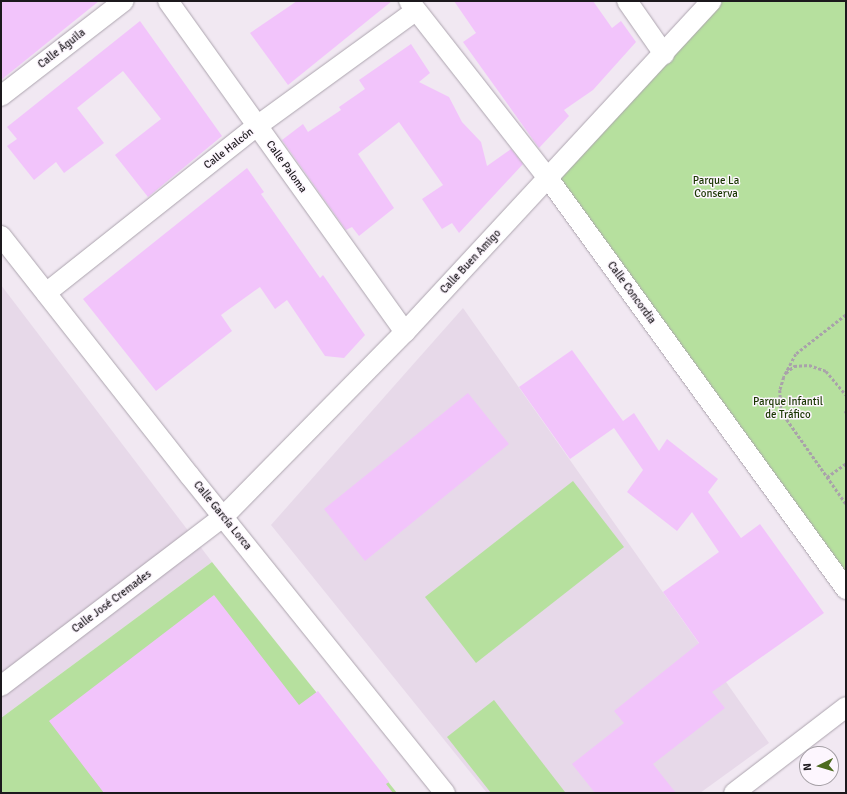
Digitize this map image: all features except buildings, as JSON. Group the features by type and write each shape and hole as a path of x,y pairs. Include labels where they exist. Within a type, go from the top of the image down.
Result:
{"street":[{"name":"Calle Águila","path":"1,96 124,1"},
{"name":"Calle Paloma","path":"168,1 405,332"},
{"path":"628,1 664,54"},
{"name":"Calle Buen Amigo","path":"223,517 405,332 712,1"},
{"name":"Calle Halcón","path":"46,293 257,126 412,6"},
{"name":"Calle Concordia","path":"412,6 548,178 846,589"},
{"name":"Calle García Lorca","path":"1,236 223,517 445,793"},
{"name":"Calle José Cremades","path":"1,686 223,517"},
{"path":"739,792 846,707"}],"path":[{"path":"846,315 796,354 785,374 780,390 781,411 846,504"},
{"path":"785,374 794,366 809,364 826,370 846,395"},
{"path":"827,477 846,463"}],"shaded area":[{"path":"1,285 212,562 1,718"},
{"path":"463,308 769,743 700,793 487,793 271,525"}],"green space":[{"name":"Parque La Conserva","path":"711,1 846,1 846,589 548,178"},
{"path":"573,481 624,547 476,663 425,597"},
{"path":"212,562 397,793 1,793 1,718"},
{"path":"494,700 565,792 564,793 491,793 447,737"}],"park label":[{"name":"Parque Infantil de Tráfico","path":"788,409"}]}
